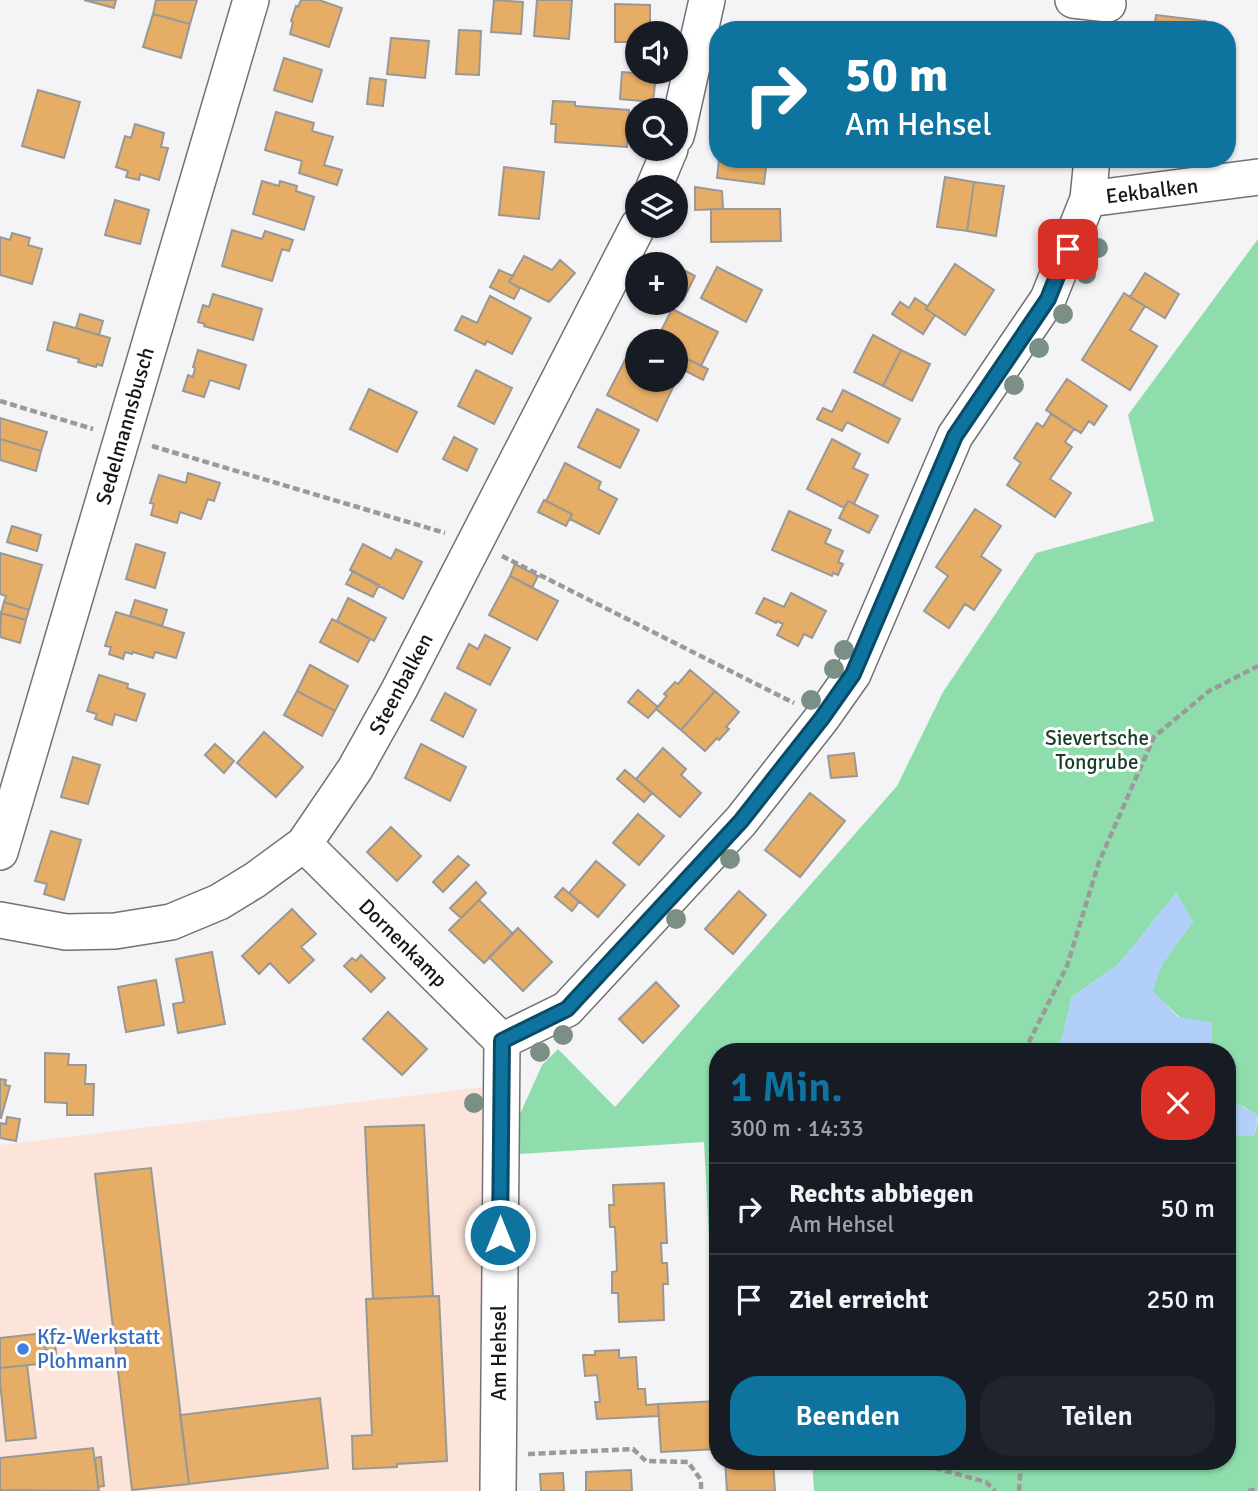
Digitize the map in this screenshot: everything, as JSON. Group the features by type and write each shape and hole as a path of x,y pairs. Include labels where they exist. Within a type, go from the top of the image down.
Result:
{"street":[{"name":"Sedelmannsbusch","path":"0,852 251,0"},
{"path":"685,98 707,0"},
{"path":"1073,0 1108,11"},
{"path":"502,1041 567,1009 741,821 853,674 955,436 1048,299 1088,199 1091,168"},
{"name":"Eekbalken","path":"1088,199 1258,177"},
{"name":"Steenbalken","path":"0,920 66,932 115,931 171,922 219,902 255,880 304,844 355,769 398,690 632,238"},
{"name":"Dornenkamp","path":"304,844 502,1041"},
{"name":"Am Hehsel","path":"498,1491 502,1041"}],"path":[{"path":"0,401 121,437"},
{"path":"1029,1043 1067,967 1099,862 1154,737 1209,691 1258,666"},
{"path":"498,1456 633,1449 646,1461 688,1462 701,1480 701,1491"},
{"path":"942,1470 986,1482 995,1491"},
{"path":"1019,1491 1020,1470"},
{"path":"1248,1491 1258,1489"}],"shaded area":[{"path":"483,1087 484,1491 0,1491 0,1145"}],"green space":[{"name":"Sievertsche Tongrube","path":"1258,239 1258,1116 1243,1106 1236,1106 1236,1043 1207,1043 1152,991 1162,964 1193,922 1176,893 1119,964 1072,997 1060,1043 709,1043 709,1237 704,1142 520,1154 516,1123 542,1065 558,1049 615,1107 897,786 943,692 1036,553 1154,521 1128,415"},
{"path":"1258,1120 1258,1491 814,1491 813,1470 1236,1470 1236,1136 1254,1136"}],"water":[{"path":"1176,893 1193,922 1162,964 1153,991 1178,1017 1212,1022 1212,1043 1059,1043 1072,997 1119,964"},
{"path":"1236,1106 1242,1106 1258,1116 1254,1136 1236,1136"}],"building":[{"path":"84,0 116,0 114,8"},
{"path":"156,0 197,0 190,24 153,14"},
{"path":"301,0 319,0 342,8 329,47 290,34 291,21"},
{"path":"494,0 523,2 521,34 491,32"},
{"path":"537,0 572,0 569,39 534,36"},
{"path":"615,4 650,5 650,21 625,21 625,42 615,42"},
{"path":"153,14 190,24 181,58 143,47"},
{"path":"1156,15 1206,21 1155,21"},
{"path":"459,30 481,31 479,75 456,74"},
{"path":"391,38 429,41 425,78 387,74"},
{"path":"284,58 322,70 312,102 274,90"},
{"path":"622,72 625,72 625,84 655,84 653,98 620,99"},
{"path":"370,78 386,80 383,106 367,104"},
{"path":"38,90 80,102 64,158 22,146"},
{"path":"553,101 575,102 575,106 625,110 625,147 555,142 556,124 551,124"},
{"path":"276,112 314,123 312,131 333,137 324,165 342,170 337,185 299,173 302,161 265,150"},
{"path":"135,124 164,133 161,147 168,148 159,180 140,174 139,180 126,177 128,171 116,167 125,136 131,138"},
{"path":"504,167 544,172 539,219 499,215"},
{"path":"718,168 766,168 764,184 717,178"},
{"path":"945,177 974,182 967,231 937,227"},
{"path":"262,181 279,186 280,181 297,186 296,191 314,197 304,230 253,214"},
{"path":"974,182 1004,186 996,236 967,231"},
{"path":"695,187 722,191 723,209 695,210"},
{"path":"115,200 149,210 140,244 105,235"},
{"path":"711,209 780,209 781,241 711,242"},
{"path":"232,230 262,239 265,231 293,240 289,251 282,249 272,281 222,266"},
{"path":"12,233 30,238 28,245 42,249 32,284 0,275 0,237 10,240"},
{"path":"524,256 552,270 560,260 575,273 549,302 509,282"},
{"path":"955,264 994,290 965,335 926,309"},
{"path":"717,267 762,290 746,322 701,298"},
{"path":"499,270 513,276 509,282 520,288 514,299 490,287"},
{"path":"688,272 695,276 688,290"},
{"path":"1145,273 1179,294 1165,318 1130,297"},
{"path":"1124,293 1145,306 1130,330 1157,346 1130,390 1082,360"},
{"path":"213,294 262,309 253,340 198,322 203,305 209,307"},
{"path":"490,296 531,318 512,354 487,341 485,345 455,330 462,316 477,323"},
{"path":"915,298 935,315 923,334 892,314 900,302 909,308"},
{"path":"80,314 103,321 99,335 76,328"},
{"path":"669,315 684,315 718,332 701,366 688,359 688,329 662,329"},
{"path":"54,322 110,338 102,366 78,362 79,359 47,350"},
{"path":"873,335 901,350 883,386 854,372"},
{"path":"198,350 246,365 239,389 210,380 204,397 183,391 188,375 193,377"},
{"path":"901,350 930,364 912,401 883,386"},
{"path":"688,359 708,369 703,380 688,372"},
{"path":"625,360 625,392 671,392 657,421 607,395"},
{"path":"476,370 512,388 494,424 458,406"},
{"path":"1067,379 1107,406 1094,425 1089,421 1081,433 1046,410"},
{"path":"369,389 417,412 397,452 350,429"},
{"path":"843,390 900,419 888,443 847,422 842,431 817,419 823,408 832,412"},
{"path":"597,409 639,430 620,468 578,447"},
{"path":"1051,414 1074,429 1065,442 1072,447 1050,479 1071,493 1055,517 1007,485 1021,463 1014,458 1037,423 1043,427"},
{"path":"0,418 47,432 41,451 0,439"},
{"path":"454,437 477,449 467,471 443,459"},
{"path":"0,439 41,451 36,471 0,460"},
{"path":"832,439 860,454 853,468 868,475 854,504 848,501 844,508 807,489"},
{"path":"565,463 601,482 598,489 617,499 599,534 570,519 572,514 546,501"},
{"path":"188,473 220,483 214,501 208,499 201,519 180,512 177,523 151,515 154,504 150,503 159,475 186,483"},
{"path":"544,500 572,514 566,526 538,512"},
{"path":"848,501 878,516 869,533 839,518"},
{"path":"975,509 1001,526 981,556 1001,570 974,610 965,604 949,628 924,611 948,576 936,567"},
{"path":"789,511 831,530 825,543 843,551 838,562 843,564 838,575 833,573 832,576 772,550"},
{"path":"12,526 41,535 37,551 7,542"},
{"path":"136,544 165,553 155,588 126,579"},
{"path":"363,544 391,559 396,549 422,562 403,599 350,570"},
{"path":"0,553 42,565 29,610 4,602 6,596 0,594"},
{"path":"515,564 538,576 532,588 510,576"},
{"path":"353,571 379,585 373,597 346,584"},
{"path":"510,576 558,601 537,640 489,615"},
{"path":"791,593 826,611 812,638 804,634 798,646 777,635 783,624 756,613 764,598 784,607"},
{"path":"348,598 386,618 374,641 337,621"},
{"path":"135,600 167,610 162,626 130,616"},
{"path":"4,602 29,610 26,620 1,613"},
{"path":"116,612 184,633 176,658 155,652 153,658 133,652 125,652 123,659 109,654 111,647 105,646"},
{"path":"1,613 26,620 20,643 0,637"},
{"path":"332,619 370,639 358,662 320,642"},
{"path":"485,635 510,648 490,685 457,668 469,644 478,649"},
{"path":"310,665 348,686 335,711 297,691"},
{"path":"690,670 715,691 681,730 656,709 667,696 664,694 675,682 678,684"},
{"path":"99,675 128,684 127,688 145,694 136,721 115,714 112,725 95,719 97,714 87,711"},
{"path":"638,690 658,707 648,718 628,702"},
{"path":"297,691 335,711 322,736 284,715"},
{"path":"715,691 739,712 726,727 729,729 705,751 681,730"},
{"path":"445,693 476,710 463,737 431,720"},
{"path":"264,732 303,767 276,797 237,763"},
{"path":"215,744 234,761 224,773 205,755"},
{"path":"421,744 466,767 450,801 405,778"},
{"path":"663,748 686,769 681,775 701,793 680,817 636,779"},
{"path":"854,753 857,776 831,778 828,756"},
{"path":"73,757 100,765 88,804 61,797"},
{"path":"625,770 652,793 644,802 617,779"},
{"path":"810,793 845,821 800,877 765,850"},
{"path":"638,814 664,836 639,865 613,843"},
{"path":"391,827 421,856 397,881 367,852"},
{"path":"51,831 81,840 64,900 44,894 47,884 35,881"},
{"path":"458,856 469,865 443,892 433,882"},
{"path":"596,861 625,885 598,917 569,893"},
{"path":"476,882 486,893 461,918 450,908"},
{"path":"563,888 579,902 572,911 555,897"},
{"path":"739,891 766,915 733,954 705,929"},
{"path":"479,900 513,934 484,963 449,930"},
{"path":"292,909 316,934 301,947 314,960 289,983 270,963 259,974 242,956"},
{"path":"518,928 552,962 523,991 489,957"},
{"path":"212,952 225,1024 178,1033 173,1004 184,1002 176,959"},
{"path":"361,955 385,978 371,992 344,966 352,958 356,961"},
{"path":"156,980 164,1025 126,1032 118,987"},
{"path":"656,982 679,1006 643,1043 619,1019"},
{"path":"388,1012 427,1049 402,1075 363,1039"},
{"path":"45,1053 69,1054 68,1065 86,1065 85,1084 94,1084 93,1115 67,1115 67,1103 45,1102"},
{"path":"0,1079 6,1080 5,1085 10,1086 1,1118 0,1118"},
{"path":"7,1117 20,1119 16,1141 0,1138 0,1123 6,1124"},
{"path":"424,1125 433,1296 373,1299 365,1127"},
{"path":"151,1168 189,1484 132,1490 95,1174"},
{"path":"664,1183 667,1243 661,1243 662,1263 667,1263 668,1284 663,1284 664,1320 619,1322 618,1293 612,1293 612,1272 617,1271 615,1227 610,1227 609,1205 614,1205 613,1185"},
{"path":"439,1296 447,1461 353,1469 352,1436 372,1435 366,1299"},
{"name":"Kfz-Werkstatt Plohmann","path":"44,1333 47,1363 0,1368 0,1338"},
{"path":"55,1343 57,1361 47,1363 45,1344"},
{"path":"619,1350 619,1358 636,1357 638,1389 645,1389 646,1405 658,1404 659,1416 597,1419 595,1402 600,1402 597,1375 585,1376 583,1355 595,1355 595,1351"},
{"path":"27,1365 36,1438 6,1441 0,1368"},
{"path":"320,1398 328,1468 189,1484 180,1415"},
{"path":"709,1401 709,1449 661,1452 658,1404"},
{"path":"93,1448 99,1491 0,1490 0,1458"},
{"path":"101,1457 104,1486 98,1487 95,1458"},
{"path":"631,1470 632,1491 586,1491 586,1472"},
{"path":"726,1470 774,1470 775,1491 727,1491"},
{"path":"563,1473 564,1491 541,1491 540,1474"}],"place":[{"name":"Kfz-Werkstatt Plohmann","path":"23,1349"}],"route":[{"path":"500,1235 502,1041 567,1009 741,821 838,696 853,674 955,436 1048,299 1068,249"}]}
